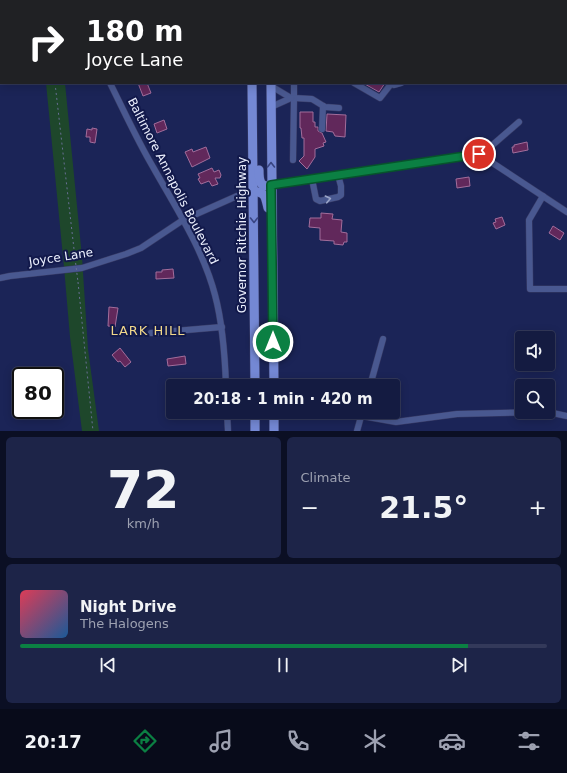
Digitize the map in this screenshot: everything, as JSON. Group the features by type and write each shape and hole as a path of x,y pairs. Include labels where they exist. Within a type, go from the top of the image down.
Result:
{"highway":[{"name":"Governor Ritchie Highway","path":"252,84 255,379"},
{"path":"271,85 274,379"},
{"path":"253,134 258,151 259,181 266,187 271,185"},
{"path":"253,191 262,192 265,196 272,224"},
{"path":"255,419 255,431"},
{"path":"274,419 274,431"}],"street":[{"name":"Baltimore Annapolis Boulevard","path":"111,84 204,262 215,295 222,327 226,379"},
{"path":"293,160 292,98 294,84"},
{"path":"356,84 380,98 390,84"},
{"path":"271,85 292,98"},
{"path":"271,106 292,98 312,99 323,106 329,108 339,108"},
{"path":"322,129 323,106"},
{"path":"481,155 519,122"},
{"path":"271,185 479,154 567,212"},
{"path":"312,179 314,194 316,199 320,201 341,195 341,186 338,175"},
{"name":"Joyce Lane","path":"0,278 82,268 126,254 141,248 183,220 237,196 253,191"},
{"path":"543,196 529,220 530,289 567,289"},
{"path":"151,333 222,327"},
{"path":"372,379 383,339"},
{"path":"383,419 396,422 424,417 457,414 515,413"},
{"path":"555,413 567,416"},
{"path":"227,419 228,431"},
{"path":"357,431 361,419"}],"path":[{"path":"55,84 94,431"}],"green space":[{"path":"46,84 65,84 82,257 88,349 99,431 82,431 70,337"}],"building":[{"path":"138,84 147,84 151,93 143,96"},
{"path":"365,84 384,84 379,92"},
{"path":"300,112 313,112 313,122 315,122 315,127 318,127 318,131 322,133 326,142 323,143 324,146 315,149 315,157 307,169 299,161 304,156 304,138 302,138 300,128"},
{"path":"327,114 346,115 345,137 335,136 333,132 326,131"},
{"path":"164,120 167,129 157,133 154,124"},
{"path":"92,128 97,129 95,143 90,142 90,137 86,137 87,129 92,130"},
{"path":"527,142 528,150 513,153 512,147 514,147 514,145"},
{"path":"206,147 210,158 192,167 185,152 192,149 193,152"},
{"path":"212,168 214,172 219,170 221,175 220,178 215,178 218,184 212,186 209,181 201,184 198,179 200,178 198,174"},
{"path":"469,177 470,186 457,188 456,179"},
{"path":"321,213 333,214 332,219 342,220 341,232 347,233 347,242 344,242 343,245 334,244 334,241 320,240 320,228 309,227 310,218 321,218"},
{"path":"502,217 505,225 496,229 493,223 496,222 495,219"},
{"path":"553,226 564,233 560,240 549,233"},
{"path":"173,269 174,278 156,279 156,272"},
{"path":"109,307 118,308 115,327 108,326"},
{"path":"120,348 131,362 125,367 112,355"},
{"path":"185,356 186,364 168,366 167,359"}],"district":[{"name":"LARK HILL","path":"148,330"}],"route":[{"path":"273,342 271,185 479,154"}]}
